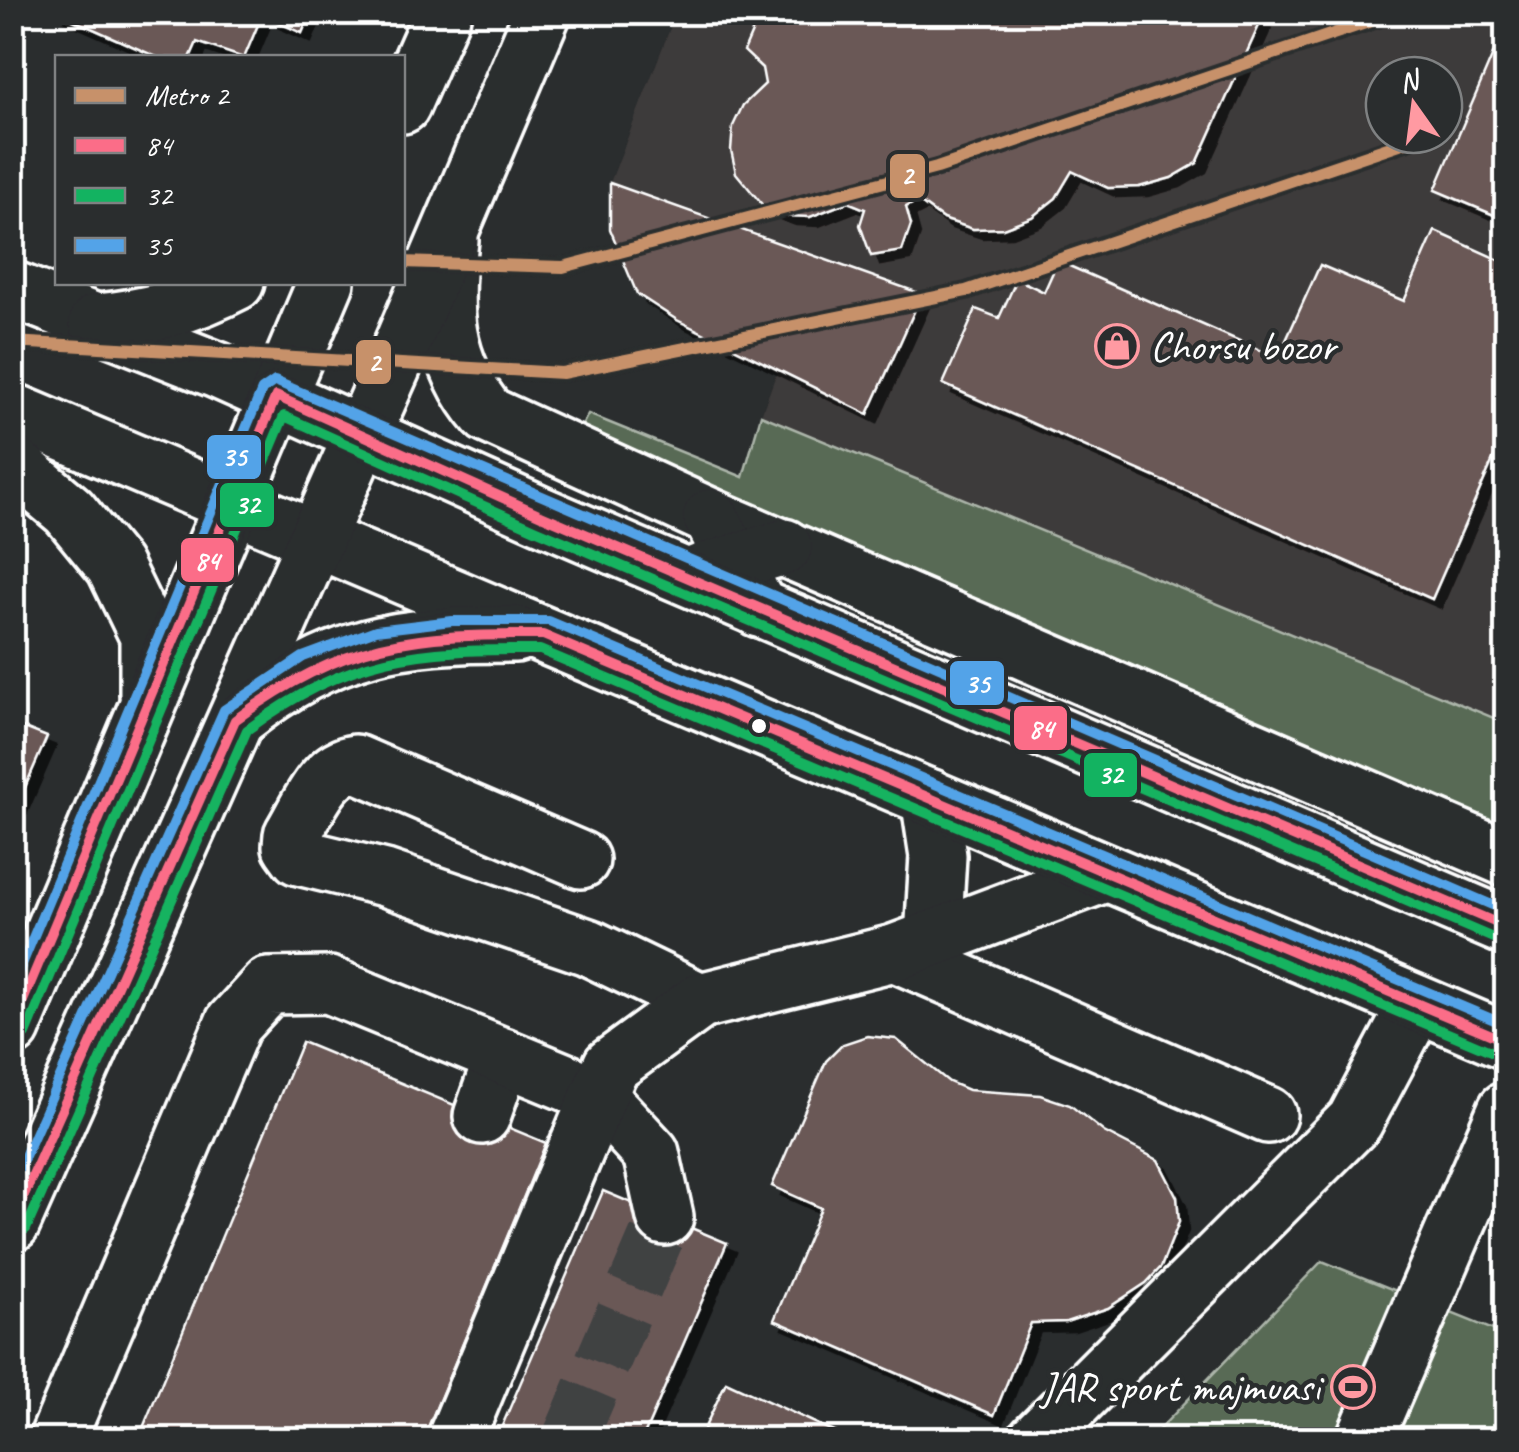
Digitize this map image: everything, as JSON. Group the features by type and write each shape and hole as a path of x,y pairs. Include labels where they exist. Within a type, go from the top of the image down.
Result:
{"main road":[{"path":"12,1223 362,437 543,12"},
{"path":"405,97 425,44"},
{"path":"451,232 442,302 449,341 468,387 488,416 735,562 1506,927"},
{"path":"94,322 146,317 196,302 230,285"},
{"path":"12,1028 325,285"},
{"path":"12,289 276,396 362,437 735,562 1506,858"},
{"path":"12,411 1506,1041"},
{"path":"12,463 95,538 127,589 148,636 148,710"},
{"path":"235,720 286,680 342,654 393,639 543,634"},
{"path":"580,860 355,762 340,764 329,775 292,835 292,846 299,857 385,878 588,947 700,1001"},
{"path":"913,946 938,856 929,798"},
{"path":"455,1440 611,1066 700,1001 913,946 1107,873"},
{"path":"1449,902 1506,909"},
{"path":"913,946 1268,1115"},
{"path":"57,1440 234,1024 268,986 329,985 597,1096 651,1153 665,1217"},
{"path":"1036,1440 1355,1121 1418,1004"},
{"path":"482,1116 503,1056"},
{"path":"1364,1440 1506,1110"}],"shaded area":[{"name":"Chorsu bozor","path":"676,13 1506,13 1506,724 777,429 761,415 777,372 677,320 637,294 610,229 610,183"}],"green space":[{"path":"588,414 743,477 761,415 1506,723 1506,829 580,430"},
{"name":"JAR sport majmuasi","path":"1322,1261 1506,1335 1506,1439 1149,1440"}],"building":[{"path":"55,12 311,12 302,33 262,15 245,55 197,42 191,55 152,55"},
{"path":"797,12 1265,12 1197,163 1171,178 1139,187 1108,188 1072,171 1056,198 1032,217 1003,228 973,229 943,219 918,201 906,207 911,225 902,251 871,256 860,225 865,209 848,202 810,217 787,216 765,208 736,173 731,150 733,126 743,105 765,84 762,68 744,51 756,23"},
{"path":"1500,38 1506,41 1506,220 1435,190 1450,155 1464,155 1464,122"},
{"path":"610,183 922,294 868,414 677,320 637,294 610,229"},
{"path":"1435,231 1506,263 1506,430 1432,599 943,384 976,309 999,318 1017,279 1044,292 1058,261 1278,358 1320,265 1404,301"},
{"path":"12,723 47,737 12,817"},
{"path":"867,1036 896,1039 949,1082 968,1090 1040,1095 1070,1105 1104,1132 1158,1160 1177,1197 1179,1222 1161,1267 1146,1283 1108,1308 1066,1322 1031,1323 994,1415 774,1320 821,1208 772,1186 826,1061 843,1044"},
{"path":"302,1042 546,1143 423,1440 138,1440"},
{"path":"603,1191 727,1243 642,1440 496,1440"},
{"path":"726,1382 852,1440 699,1440"}],"tunnel":[{"path":"569,1440 665,1217"}],"metro line":[{"name":"2","path":"405,262 563,267 937,168 1398,12"},
{"name":"2","path":"12,342 562,373 966,291 1367,155"}],"transit line":[{"name":"35","path":"12,988 262,390 275,381 1506,911"},
{"name":"84","path":"12,1027 276,396 541,515 1506,927"},
{"name":"32","path":"26,1034 284,416 535,529 1500,941"},
{"name":"35","path":"12,1185 224,710 303,657 376,630 452,621 549,621 1506,1025"},
{"name":"84","path":"12,1222 235,720 311,673 381,647 417,640 543,635 1506,1041"},
{"name":"32","path":"26,1229 247,730 319,685 352,671 420,655 540,650 1500,1055"}],"place":[{"name":"Chorsu bozor","path":"1117,346"},
{"name":"JAR sport majmuasi","path":"1353,1387"}]}
